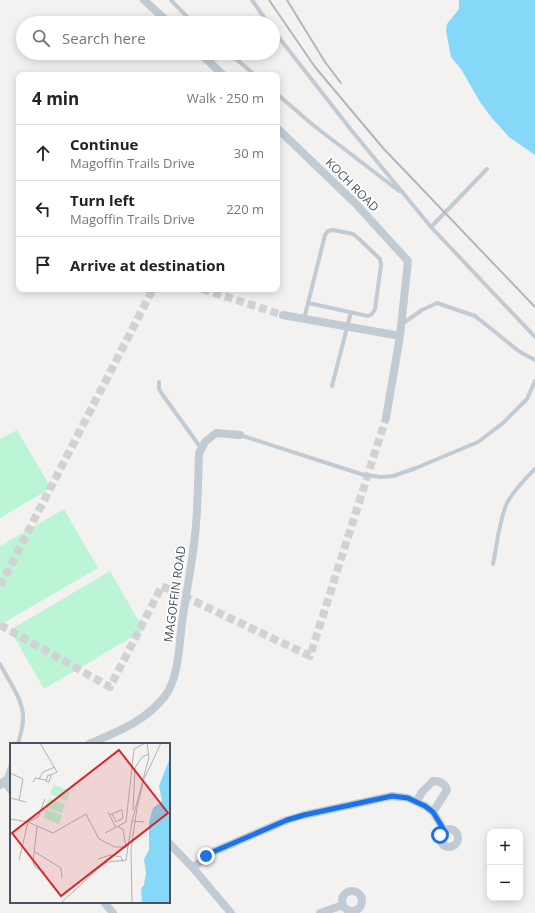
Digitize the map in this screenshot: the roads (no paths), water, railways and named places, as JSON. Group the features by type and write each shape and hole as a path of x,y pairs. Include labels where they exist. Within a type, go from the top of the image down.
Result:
{"street":[{"path":"144,0 161,16"},
{"path":"207,60 220,72"},
{"name":"KOCH ROAD","path":"280,131 356,204 408,261 402,325"},
{"path":"283,315 400,336"},
{"path":"386,418 402,325"},
{"path":"201,449 205,442 216,434 240,435"},
{"name":"MAGOFFIN ROAD","path":"91,743 118,732 144,718 156,707 166,694 171,684 179,657 182,624 195,534 199,453 201,449"},
{"path":"417,801 422,792 433,781 438,781 446,786 447,790 433,812"},
{"path":"193,868 206,856 215,851 287,820 385,797 401,796 417,801 433,812 444,830"},
{"path":"170,844 193,868 231,913"},
{"path":"105,903 113,913"},
{"path":"320,913 343,904"}],"lane":[{"path":"171,0 187,16"},
{"path":"252,0 263,16"},
{"path":"280,39 352,131 431,227 535,337"},
{"path":"237,60 251,72"},
{"path":"280,97 313,125 405,195"},
{"path":"431,227 487,169"},
{"path":"304,319 308,303 325,235 328,231 333,230 353,234 380,259 380,272 372,314 368,316 308,303"},
{"path":"402,325 422,310 437,303 475,316 520,352 535,360"},
{"path":"332,386 351,312"},
{"path":"240,435 364,475 381,477 393,476 478,442 503,423 527,399 534,388 535,381"},
{"path":"159,382 159,389 162,394 201,449"},
{"path":"494,564 502,517 507,503 522,482 535,469"},
{"path":"0,664 22,710 23,720 18,743"},
{"path":"5,781 10,767"}],"water":[{"path":"459,0 535,0 535,155 509,137 491,117 480,102 461,69 451,57 446,31 447,24 459,9"}],"tunnel":[{"path":"0,586 151,292"},
{"path":"211,292 283,315"},
{"path":"0,625 110,687 162,586 310,656 386,418"}],"railway":[{"path":"269,0 280,16"},
{"path":"287,0 325,62 341,83"},
{"path":"280,16 315,67 383,148 535,307"}]}
